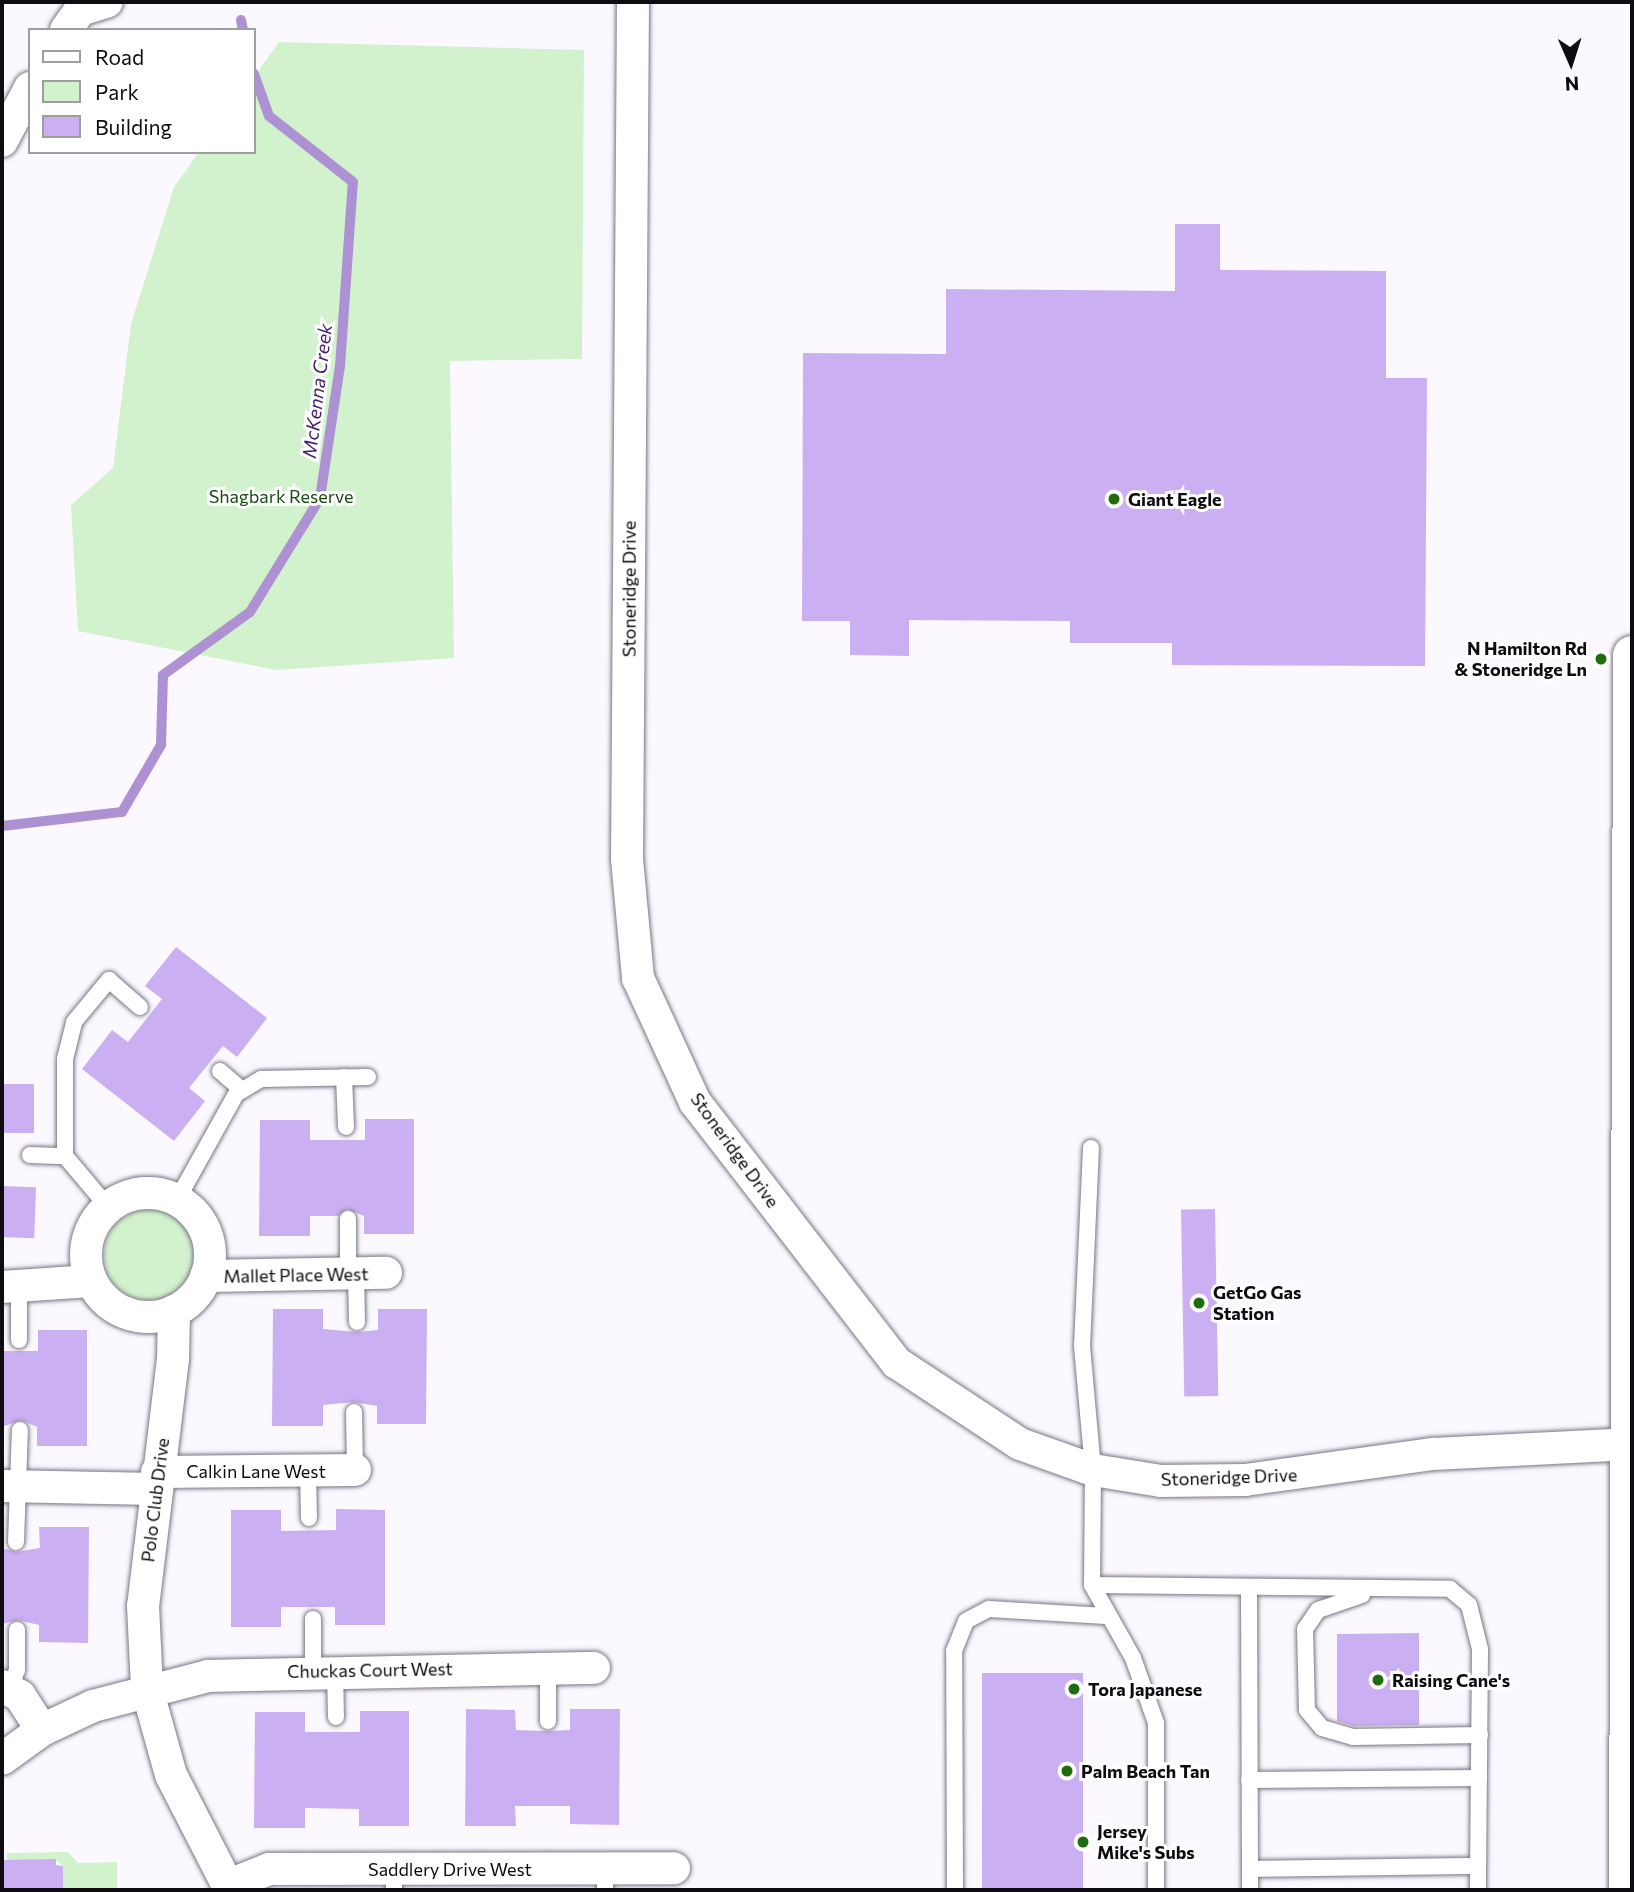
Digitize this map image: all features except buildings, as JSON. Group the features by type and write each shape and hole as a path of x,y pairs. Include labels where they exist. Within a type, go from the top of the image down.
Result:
{"main road":[{"path":"1626,1888 1632,655"}],"street":[{"name":"Stoneridge Drive","path":"633,2 630,105 627,859 638,978 695,1102 897,1363 1020,1444 1093,1470 1161,1481 1245,1480 1433,1454 1629,1444"},
{"path":"2,141 28,92"},
{"path":"174,1311 135,1316 115,1308 91,1281 85,1255 88,1235 108,1207 134,1193 177,1200"},
{"name":"Mallet Place West","path":"174,1311 193,1299 206,1276 210,1243 203,1224 177,1200"},
{"name":"Mallet Place West","path":"206,1276 363,1273"},
{"path":"10,1287 91,1281"},
{"name":"Polo Club Drive","path":"174,1311 173,1359 156,1480 143,1606 148,1689 171,1775 229,1888"},
{"name":"Calkin Lane West","path":"10,1486 355,1470"},
{"name":"Chuckas Court West","path":"148,1689 208,1676 324,1670 594,1668"},
{"path":"6,1688 20,1696 42,1730"},
{"path":"2,1759 42,1730 148,1689"},
{"name":"Saddlery Drive West","path":"229,1888 269,1869 394,1880 605,1880 674,1868"}],"lane":[{"path":"108,1207 65,1156 65,1059 74,1022 110,980 140,1007"},
{"path":"220,1070 242,1090"},
{"path":"344,1077 346,1127"},
{"path":"177,1200 242,1090 261,1079 369,1077"},
{"path":"1091,1148 1082,1346 1093,1470 1092,1585 1106,1616 1133,1658 1156,1723 1156,1890"},
{"path":"30,1155 65,1156"},
{"path":"348,1219 363,1273 356,1322"},
{"path":"10,1287 19,1340"},
{"path":"354,1412 355,1470"},
{"path":"16,1542 10,1486 20,1430"},
{"path":"309,1471 309,1518"},
{"path":"1092,1585 1450,1589 1469,1605 1480,1649 1478,1890"},
{"path":"1249,1588 1250,1890"},
{"path":"1388,1589 1342,1599 1318,1610 1305,1629 1307,1710 1322,1728 1353,1737 1480,1735"},
{"path":"955,1890 954,1651 966,1621 989,1609 1106,1616"},
{"path":"313,1619 336,1717"},
{"path":"6,1688 17,1671 16,1630"},
{"path":"548,1668 548,1721"},
{"path":"1250,1780 1479,1778"},
{"path":"1250,1869 1478,1866"}],"green space":[{"name":"Shagbark Reserve","path":"279,42 584,50 582,359 450,361 454,658 276,670 78,631 71,505 113,468 131,324 174,187 198,154 256,154 256,74"},
{"path":"149,1210 174,1218 186,1230 194,1255 186,1280 174,1292 149,1300 124,1292 112,1280 104,1255 112,1230 124,1218"},
{"path":"68,1852 78,1863 117,1862 117,1890 63,1890 63,1866 56,1860 7,1860 7,1853"}],"waterway":[{"name":"McKenna Creek","path":"241,20 243,28"},
{"name":"McKenna Creek","path":"2,826 122,812 161,745 163,675 250,612 320,498 340,366 353,182 269,116 256,80"}],"place":[{"name":"Giant Eagle","path":"1114,499"},
{"name":"N Hamilton Rd & Stoneridge Ln","path":"1601,659"},
{"name":"GetGo Gas Station","path":"1199,1303"},
{"name":"Raising Cane's","path":"1378,1680"},
{"name":"Tora Japanese","path":"1074,1689"},
{"name":"Palm Beach Tan","path":"1067,1771"},
{"name":"Jersey Mike's Subs","path":"1083,1842"}]}
